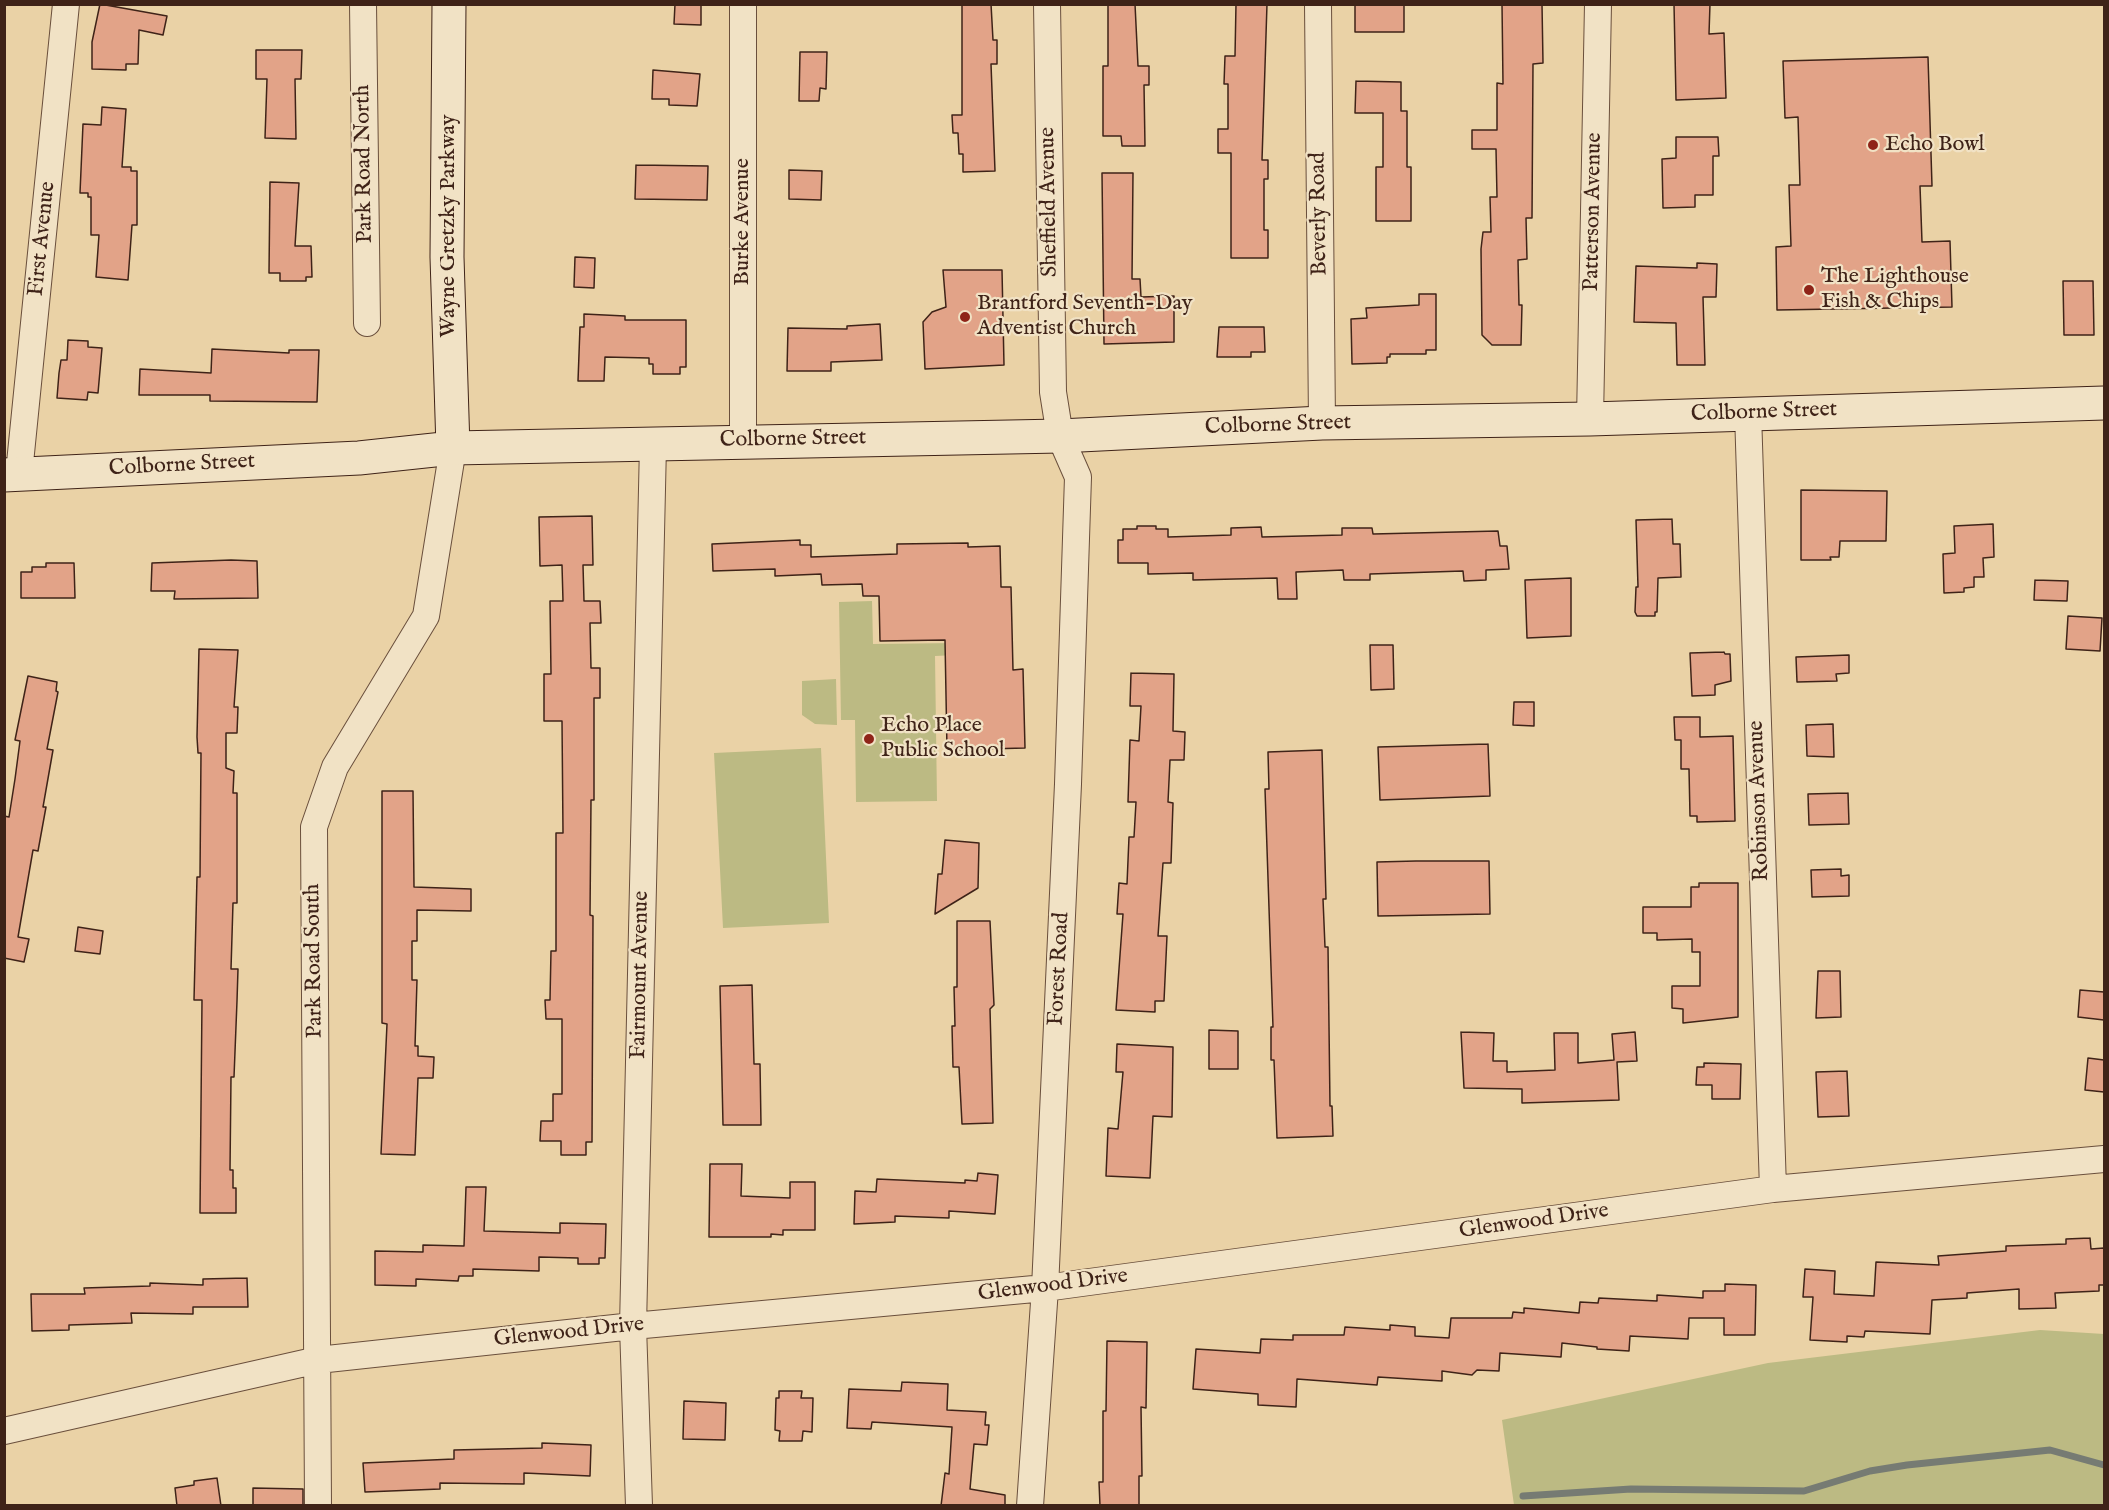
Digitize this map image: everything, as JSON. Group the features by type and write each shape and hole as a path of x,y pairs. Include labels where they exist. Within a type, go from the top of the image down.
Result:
{"main road":[{"name":"Wayne Gretzky Parkway","path":"449,4 447,257 453,448"},
{"name":"Colborne Street","path":"12,474 359,458 453,448 653,445 743,440 1060,436 1322,423 1590,419 2104,403"}],"street":[{"name":"First Avenue","path":"12,474 66,4"},
{"name":"Park Road North","path":"363,4 367,323"},
{"name":"Burke Avenue","path":"743,4 743,440"},
{"name":"Sheffield Avenue","path":"1047,4 1053,392 1060,436"},
{"name":"Beverly Road","path":"1318,4 1322,423"},
{"name":"Patterson Avenue","path":"1590,419 1598,4"},
{"name":"Robinson Avenue","path":"1748,413 1773,1189"},
{"name":"Forest Road","path":"1030,1506 1045,1288 1068,784 1077,477 1060,436"},
{"name":"Fairmount Avenue","path":"639,1506 633,1326 653,445"},
{"name":"Park Road South","path":"318,1506 314,827 335,767 426,616 453,448"},
{"name":"Glenwood Drive","path":"4,1431 318,1360 633,1326 1045,1288 1773,1189 2104,1159"}],"shaded area":[{"path":"872,601 873,644 956,643 957,655 935,656 937,801 856,802 855,720 841,720 839,602"},
{"path":"836,679 837,725 815,724 802,715 802,681"},
{"path":"821,748 829,923 723,928 714,753"},
{"path":"2040,1330 2104,1334 2104,1505 1514,1505 1502,1420 1768,1363"}],"building":[{"path":"100,4 167,16 163,35 139,30 138,64 126,64 126,70 92,69 92,42"},
{"path":"675,4 701,4 701,25 674,24"},
{"path":"962,4 991,4 993,40 997,40 997,64 991,64 995,171 963,172 963,154 959,154 958,133 953,133 952,115 962,115"},
{"path":"1108,4 1135,4 1138,66 1149,66 1149,85 1144,85 1145,146 1122,146 1121,136 1103,136 1103,66 1108,66"},
{"path":"1236,4 1267,4 1262,160 1268,160 1268,179 1264,179 1264,230 1268,230 1268,258 1231,258 1231,153 1218,153 1218,129 1228,129 1228,84 1224,84 1225,56 1235,56"},
{"path":"1355,4 1404,4 1404,32 1355,32"},
{"path":"1502,4 1542,4 1543,63 1533,64 1532,218 1526,218 1527,259 1518,260 1519,305 1522,305 1521,345 1492,345 1482,335 1481,249 1483,232 1491,232 1490,197 1497,197 1496,149 1472,149 1472,130 1497,130 1497,83 1503,84"},
{"path":"1674,4 1710,4 1709,34 1724,33 1726,98 1676,100"},
{"path":"256,50 302,50 301,79 295,79 296,139 265,138 267,79 256,79"},
{"path":"800,52 827,52 826,89 820,88 819,101 799,101"},
{"path":"1928,57 1932,186 1920,186 1922,242 1950,241 1952,307 1777,310 1776,247 1791,246 1789,185 1800,185 1798,117 1785,118 1783,61"},
{"path":"653,70 700,74 697,106 669,105 669,99 652,99"},
{"path":"1356,81 1401,82 1401,111 1407,111 1407,167 1411,167 1411,221 1376,221 1376,167 1383,167 1383,113 1355,113"},
{"path":"102,107 126,109 122,167 131,167 131,171 137,171 137,225 132,225 128,280 96,277 99,235 91,235 91,197 88,197 88,193 80,193 83,124 101,125"},
{"path":"1676,137 1718,137 1719,156 1713,156 1713,195 1695,195 1695,207 1663,208 1662,159 1676,158"},
{"path":"636,165 708,166 707,200 635,199"},
{"path":"789,170 822,171 821,200 789,199"},
{"path":"1102,173 1133,173 1132,279 1140,279 1141,297 1174,296 1174,342 1104,344"},
{"path":"270,182 299,183 295,246 311,246 312,277 306,277 306,281 280,281 280,273 269,273"},
{"path":"575,257 595,258 594,288 574,287"},
{"path":"1697,263 1717,264 1716,297 1703,297 1705,365 1677,365 1676,323 1634,322 1636,266 1697,268"},
{"name":"Brantford Seventh-Day Adventist Church","path":"943,270 1002,270 1004,365 925,369 923,322 932,312 946,307"},
{"path":"2063,281 2093,281 2094,335 2064,335"},
{"path":"1419,294 1436,294 1436,350 1426,350 1426,354 1390,354 1390,357 1387,357 1387,363 1352,364 1351,319 1367,318 1366,308 1419,305"},
{"path":"584,314 625,316 625,320 686,320 686,367 680,367 680,374 653,374 653,364 649,364 649,358 605,357 604,381 578,381 580,327 584,327"},
{"path":"880,324 882,360 831,362 831,371 787,371 788,328 847,329 847,326"},
{"path":"1219,327 1264,327 1265,352 1251,352 1251,357 1217,357"},
{"path":"68,340 88,341 88,347 102,348 98,393 88,392 87,400 57,398 61,360 67,360"},
{"path":"212,349 289,353 289,350 319,350 317,402 210,401 210,395 139,395 140,369 211,373"},
{"path":"1801,490 1887,491 1886,541 1840,541 1839,557 1830,557 1831,560 1801,560"},
{"path":"592,516 593,565 583,565 584,601 600,601 601,623 590,623 591,668 600,668 600,698 594,698 594,800 591,800 592,1142 586,1142 586,1155 561,1155 561,1141 540,1141 541,1121 553,1121 553,1094 562,1094 562,1019 546,1019 545,1000 550,1000 551,951 556,951 556,833 563,833 562,721 544,721 544,674 551,674 550,601 563,601 562,565 540,566 539,517"},
{"path":"1672,519 1673,544 1680,544 1681,577 1658,578 1655,616 1637,616 1635,612 1636,587 1638,587 1636,520"},
{"path":"1993,524 1994,557 1983,558 1984,577 1974,577 1974,587 1964,588 1964,592 1944,593 1943,554 1955,553 1954,526"},
{"path":"1137,526 1156,526 1156,529 1168,529 1168,537 1231,535 1231,528 1261,527 1262,537 1342,535 1342,528 1372,528 1373,534 1498,531 1500,546 1507,546 1509,569 1486,570 1486,580 1464,581 1463,571 1370,574 1370,580 1344,580 1343,570 1296,572 1297,599 1278,599 1277,578 1193,580 1193,573 1148,574 1148,563 1118,563 1118,540 1123,540 1123,529 1137,529"},
{"path":"800,540 800,545 811,545 811,557 897,554 897,544 968,543 968,547 1000,546 1001,587 1011,587 1013,670 1023,669 1025,748 947,750 945,640 880,641 879,596 863,596 862,584 822,585 821,574 775,576 775,569 713,571 712,544"},
{"path":"257,561 258,598 174,599 175,591 151,591 152,563"},
{"path":"46,563 74,563 75,598 21,598 21,572 32,572 32,567 46,567"},
{"path":"1571,578 1571,636 1527,638 1525,580"},
{"path":"2035,580 2068,581 2067,601 2034,600"},
{"path":"2068,616 2102,618 2100,651 2066,649"},
{"path":"1370,645 1393,645 1394,689 1371,690"},
{"path":"199,649 238,650 234,707 238,707 237,733 226,733 226,768 234,771 233,793 237,793 237,903 233,903 231,969 238,969 234,1077 231,1077 230,1170 233,1170 233,1188 236,1188 236,1213 200,1213 202,1000 194,1000 197,877 200,877 201,753 198,753 197,737"},
{"path":"1724,652 1730,654 1731,681 1715,685 1715,695 1692,696 1690,653"},
{"path":"1849,655 1849,673 1836,674 1837,681 1797,682 1796,657"},
{"path":"1131,673 1174,674 1173,731 1185,732 1184,760 1170,760 1168,802 1173,803 1171,863 1163,863 1158,936 1167,936 1164,1001 1155,1001 1155,1012 1116,1010 1123,914 1117,914 1119,883 1127,884 1129,837 1134,837 1136,802 1128,802 1130,740 1139,741 1141,706 1130,706"},
{"path":"28,676 57,682 56,691 58,692 47,749 53,750 43,807 46,807 38,851 33,850 18,937 29,939 24,962 4,958 4,816 9,817 20,741 15,740"},
{"path":"1514,702 1534,702 1534,726 1513,725"},
{"path":"1674,717 1700,717 1700,737 1733,736 1735,821 1697,822 1697,816 1690,816 1689,769 1681,769 1681,740 1675,740"},
{"path":"1833,724 1834,757 1807,756 1806,725"},
{"path":"1488,744 1490,796 1380,800 1378,747"},
{"path":"1322,750 1326,899 1323,899 1325,947 1328,947 1330,1106 1332,1106 1333,1136 1277,1138 1274,1060 1271,1060 1271,1027 1273,1027 1265,789 1269,789 1268,752"},
{"path":"382,791 413,791 414,887 471,889 471,911 417,910 417,941 412,941 412,980 417,980 415,1046 418,1046 418,1056 434,1057 433,1078 418,1078 415,1155 381,1154 387,1024 382,1023"},
{"path":"1848,793 1849,824 1809,825 1808,794"},
{"path":"945,840 979,843 978,888 935,914 938,874 942,874"},
{"path":"1489,861 1490,914 1378,916 1377,862"},
{"path":"1841,869 1841,876 1849,875 1849,896 1812,897 1811,870"},
{"path":"1699,883 1738,883 1738,1017 1683,1023 1683,1009 1672,1008 1672,986 1700,986 1700,952 1692,952 1692,939 1657,940 1657,933 1643,933 1643,907 1691,907 1691,887 1699,887"},
{"path":"957,921 990,921 994,1005 990,1009 993,1123 962,1124 959,1067 953,1067 952,1026 955,1026 954,987 957,987"},
{"path":"78,927 103,931 100,954 75,951"},
{"path":"1818,971 1840,971 1841,1017 1816,1018"},
{"path":"752,985 754,1064 760,1064 761,1125 723,1125 720,986"},
{"path":"2080,990 2104,992 2104,1020 2078,1017"},
{"path":"1209,1030 1238,1031 1238,1069 1209,1069"},
{"path":"1461,1032 1494,1033 1493,1061 1507,1061 1507,1072 1555,1070 1554,1033 1578,1033 1578,1063 1614,1060 1612,1034 1635,1032 1637,1061 1617,1062 1619,1100 1522,1103 1522,1089 1464,1088"},
{"path":"1117,1044 1173,1047 1172,1117 1153,1116 1150,1178 1106,1176 1108,1128 1118,1129 1123,1072 1116,1072"},
{"path":"2088,1058 2104,1060 2104,1092 2085,1090"},
{"path":"1704,1063 1741,1064 1740,1099 1712,1099 1712,1085 1696,1085 1697,1067 1704,1067"},
{"path":"1847,1071 1849,1116 1818,1117 1816,1072"},
{"path":"710,1164 742,1164 741,1196 790,1198 790,1182 815,1182 815,1230 783,1230 783,1235 771,1234 771,1237 709,1237"},
{"path":"978,1173 998,1175 995,1214 949,1211 949,1218 895,1216 895,1222 854,1224 855,1191 876,1192 877,1179 965,1183 965,1180 977,1181"},
{"path":"466,1187 486,1187 484,1231 560,1233 560,1223 606,1224 605,1258 599,1258 599,1264 578,1264 578,1258 539,1257 539,1271 473,1269 473,1276 459,1276 458,1281 416,1279 416,1286 375,1285 375,1251 423,1252 423,1245 464,1246"},
{"path":"2090,1238 2091,1249 2104,1248 2104,1285 2099,1285 2099,1291 2055,1293 2056,1308 2019,1309 2019,1289 1967,1293 1967,1298 1932,1300 1930,1334 1865,1331 1864,1337 1847,1336 1847,1342 1810,1340 1813,1297 1803,1297 1805,1269 1835,1271 1834,1294 1874,1296 1876,1262 1939,1265 1938,1256 2006,1251 2006,1246 2066,1244 2066,1239"},
{"path":"247,1278 248,1307 193,1307 193,1314 131,1313 132,1323 69,1325 69,1330 32,1331 31,1294 85,1294 84,1288 150,1286 150,1283 203,1285 203,1279"},
{"path":"1725,1284 1756,1285 1755,1335 1724,1335 1724,1318 1689,1318 1688,1339 1630,1336 1629,1351 1597,1349 1597,1347 1562,1343 1561,1357 1500,1353 1499,1371 1477,1370 1472,1375 1442,1371 1442,1381 1378,1377 1377,1385 1297,1379 1296,1407 1258,1405 1258,1394 1193,1389 1196,1349 1260,1353 1261,1339 1293,1340 1293,1335 1344,1335 1345,1327 1390,1330 1390,1325 1415,1327 1415,1336 1449,1338 1451,1318 1512,1318 1513,1312 1524,1313 1524,1308 1579,1313 1580,1302 1598,1303 1599,1298 1657,1301 1657,1295 1703,1298 1703,1291 1725,1291"},
{"path":"1107,1341 1147,1342 1146,1408 1141,1407 1142,1476 1139,1476 1139,1506 1100,1506 1099,1482 1103,1482 1103,1411 1106,1411"},
{"path":"902,1382 948,1384 947,1410 986,1412 985,1425 989,1425 987,1445 974,1444 970,1489 1005,1495 1005,1506 941,1506 945,1473 949,1474 952,1427 872,1422 871,1429 847,1428 849,1389 901,1391"},
{"path":"779,1391 802,1391 801,1398 813,1398 812,1432 803,1431 802,1441 779,1441 780,1431 775,1430 776,1398 779,1398"},
{"path":"684,1401 726,1403 725,1440 683,1439"},
{"path":"542,1443 591,1445 590,1476 524,1473 524,1484 440,1483 440,1489 365,1492 363,1463 454,1459 454,1450 542,1448"},
{"path":"217,1478 221,1506 177,1506 175,1488 194,1485 194,1481"},
{"path":"253,1488 303,1489 303,1506 253,1506"}],"waterway":[{"path":"1523,1496 1631,1489 1804,1491 1870,1471 2050,1450 2104,1465"}],"place":[{"name":"Echo Bowl","path":"1873,145"},
{"name":"The Lighthouse Fish & Chips","path":"1809,290"},
{"name":"Brantford Seventh-Day Adventist Church","path":"965,317"},
{"name":"Echo Place Public School","path":"869,739"}]}
